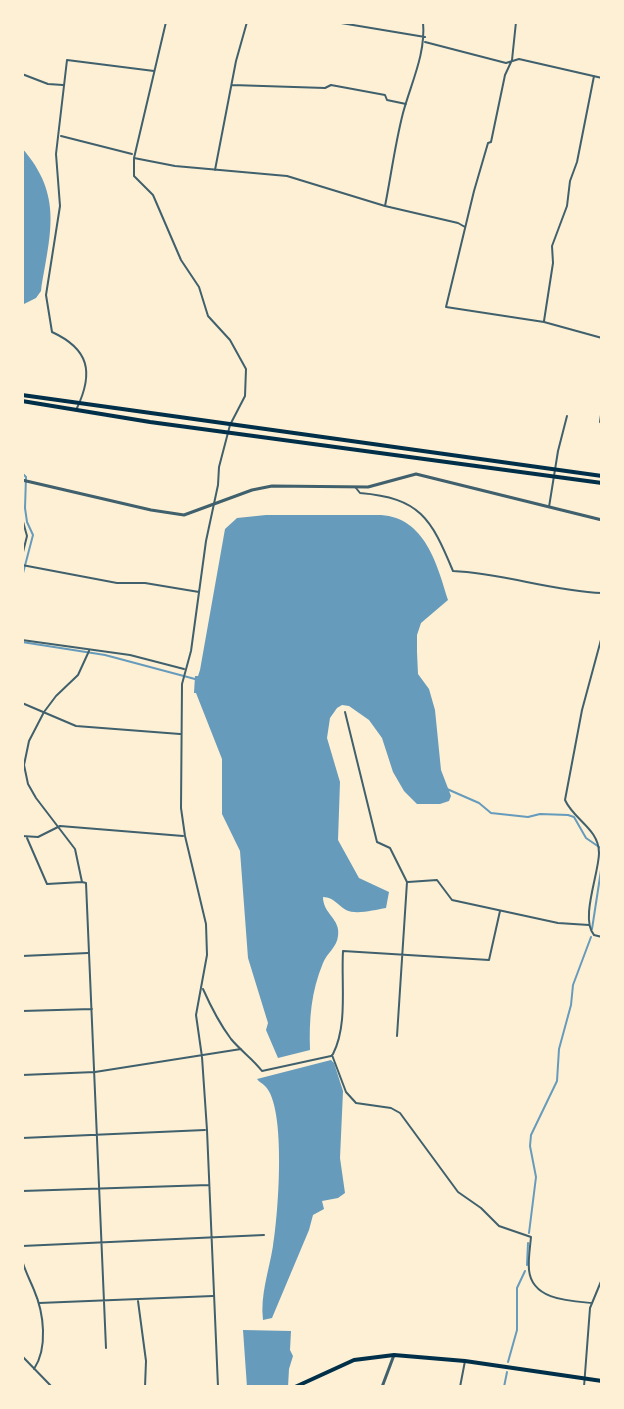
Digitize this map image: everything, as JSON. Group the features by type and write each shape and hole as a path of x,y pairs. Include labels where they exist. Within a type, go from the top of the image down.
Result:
{"main road":[{"path":"22,395 78,406 602,476"},
{"path":"22,401 602,483"},
{"path":"295,1387 354,1360 394,1355 465,1361 602,1381"}],"street":[{"path":"166,22 134,156 134,176 153,195 181,260 199,287 206,312 230,340 245,364 245,396 230,425 213,506 191,651 184,678 181,734 181,808 206,924 207,955 196,1015 207,1130 218,1387"},
{"path":"215,171 241,36 247,22"},
{"path":"335,22 425,37"},
{"path":"385,206 425,37 423,22"},
{"path":"516,22 512,60 505,75 495,126 474,191 446,307 544,322 602,338"},
{"path":"423,42 506,63 519,59 602,78"},
{"path":"78,406 88,385 83,359 75,345 52,332 46,299 60,206 56,154 67,60 156,71"},
{"path":"22,74 48,84 63,85"},
{"path":"544,322 553,263 552,246 567,206 594,76"},
{"path":"232,85 325,88 331,85 385,95 387,100 407,104"},
{"path":"60,136 134,156 215,171 287,176 385,206 458,223 466,228"},
{"path":"602,408 602,423"},
{"path":"549,507 567,416"},
{"path":"22,480 184,515 252,490 272,486 356,488 384,484 416,474 602,520"},
{"path":"356,488 360,493 397,499 412,505 423,515 444,548 453,571 566,591 602,593"},
{"path":"22,518 27,536 22,556"},
{"path":"22,565 117,583 145,583 199,592"},
{"path":"602,636 582,710 565,795 566,804 591,831 598,846 589,925 591,933 602,937"},
{"path":"22,640 88,652 130,655 185,671"},
{"path":"82,882 75,849 36,798 25,776 24,765 29,741 44,712 78,675 88,652"},
{"path":"22,703 76,726 181,734"},
{"path":"345,712 377,842 390,848 407,882 397,1036"},
{"path":"22,836 38,837 56,827 185,836"},
{"path":"27,836 47,884 86,883 106,1348"},
{"path":"407,882 437,880 452,900 558,923 589,925"},
{"path":"500,911 489,960 343,951 341,1022 339,1040 332,1055 346,1092 356,1103 391,1108 400,1113 458,1192 499,1226 531,1237 529,1271 534,1284 553,1298 592,1303"},
{"path":"22,956 89,953"},
{"path":"202,987 214,1013 262,1071 332,1055"},
{"path":"22,1011 92,1009"},
{"path":"22,1075 95,1072 241,1049"},
{"path":"22,1138 207,1130"},
{"path":"22,1191 210,1185"},
{"path":"22,1246 264,1235"},
{"path":"22,1260 39,1303 42,1351 34,1369"},
{"path":"584,1387 592,1303 602,1279"},
{"path":"39,1303 214,1296"},
{"path":"138,1299 146,1361 145,1387"},
{"path":"382,1387 394,1355"},
{"path":"22,1356 52,1387"},
{"path":"460,1387 465,1361"}],"water":[{"path":"22,148 44,183 51,216 41,291 36,298 22,305"},
{"path":"381,515 396,518 408,524 427,545 448,600 421,623 417,652 418,674 429,689 435,710 441,770 451,796 449,801 440,804 417,804 404,791 393,772 382,738 369,720 349,706 337,708 330,718 327,738 340,782 338,840 359,878 389,892 386,908 360,912 346,910 323,897 337,925 338,936 323,963 313,995 310,1050 278,1058 266,1030 268,1023 248,958 240,851 222,814 222,759 194,693 225,529 237,518"},
{"path":"331,1060 343,1091 340,1158 345,1193 338,1198 322,1201 324,1209 313,1215 272,1318 263,1320 264,1292 277,1212 279,1138 272,1098 257,1079"},
{"path":"243,1330 291,1331 290,1350 293,1356 288,1387 247,1387"}],"waterway":[{"path":"22,473 26,477 27,522 33,535 22,577"},
{"path":"22,642 105,655 195,679"},
{"path":"447,789 479,803 491,813 574,817 586,838 602,849"},
{"path":"592,929 602,864"},
{"path":"529,1233 536,1177 531,1135 557,1081 559,1049 573,985 591,937"},
{"path":"527,1265 528,1243"},
{"path":"508,1362 517,1330 517,1288 525,1271"},
{"path":"504,1387 507,1372"}]}
